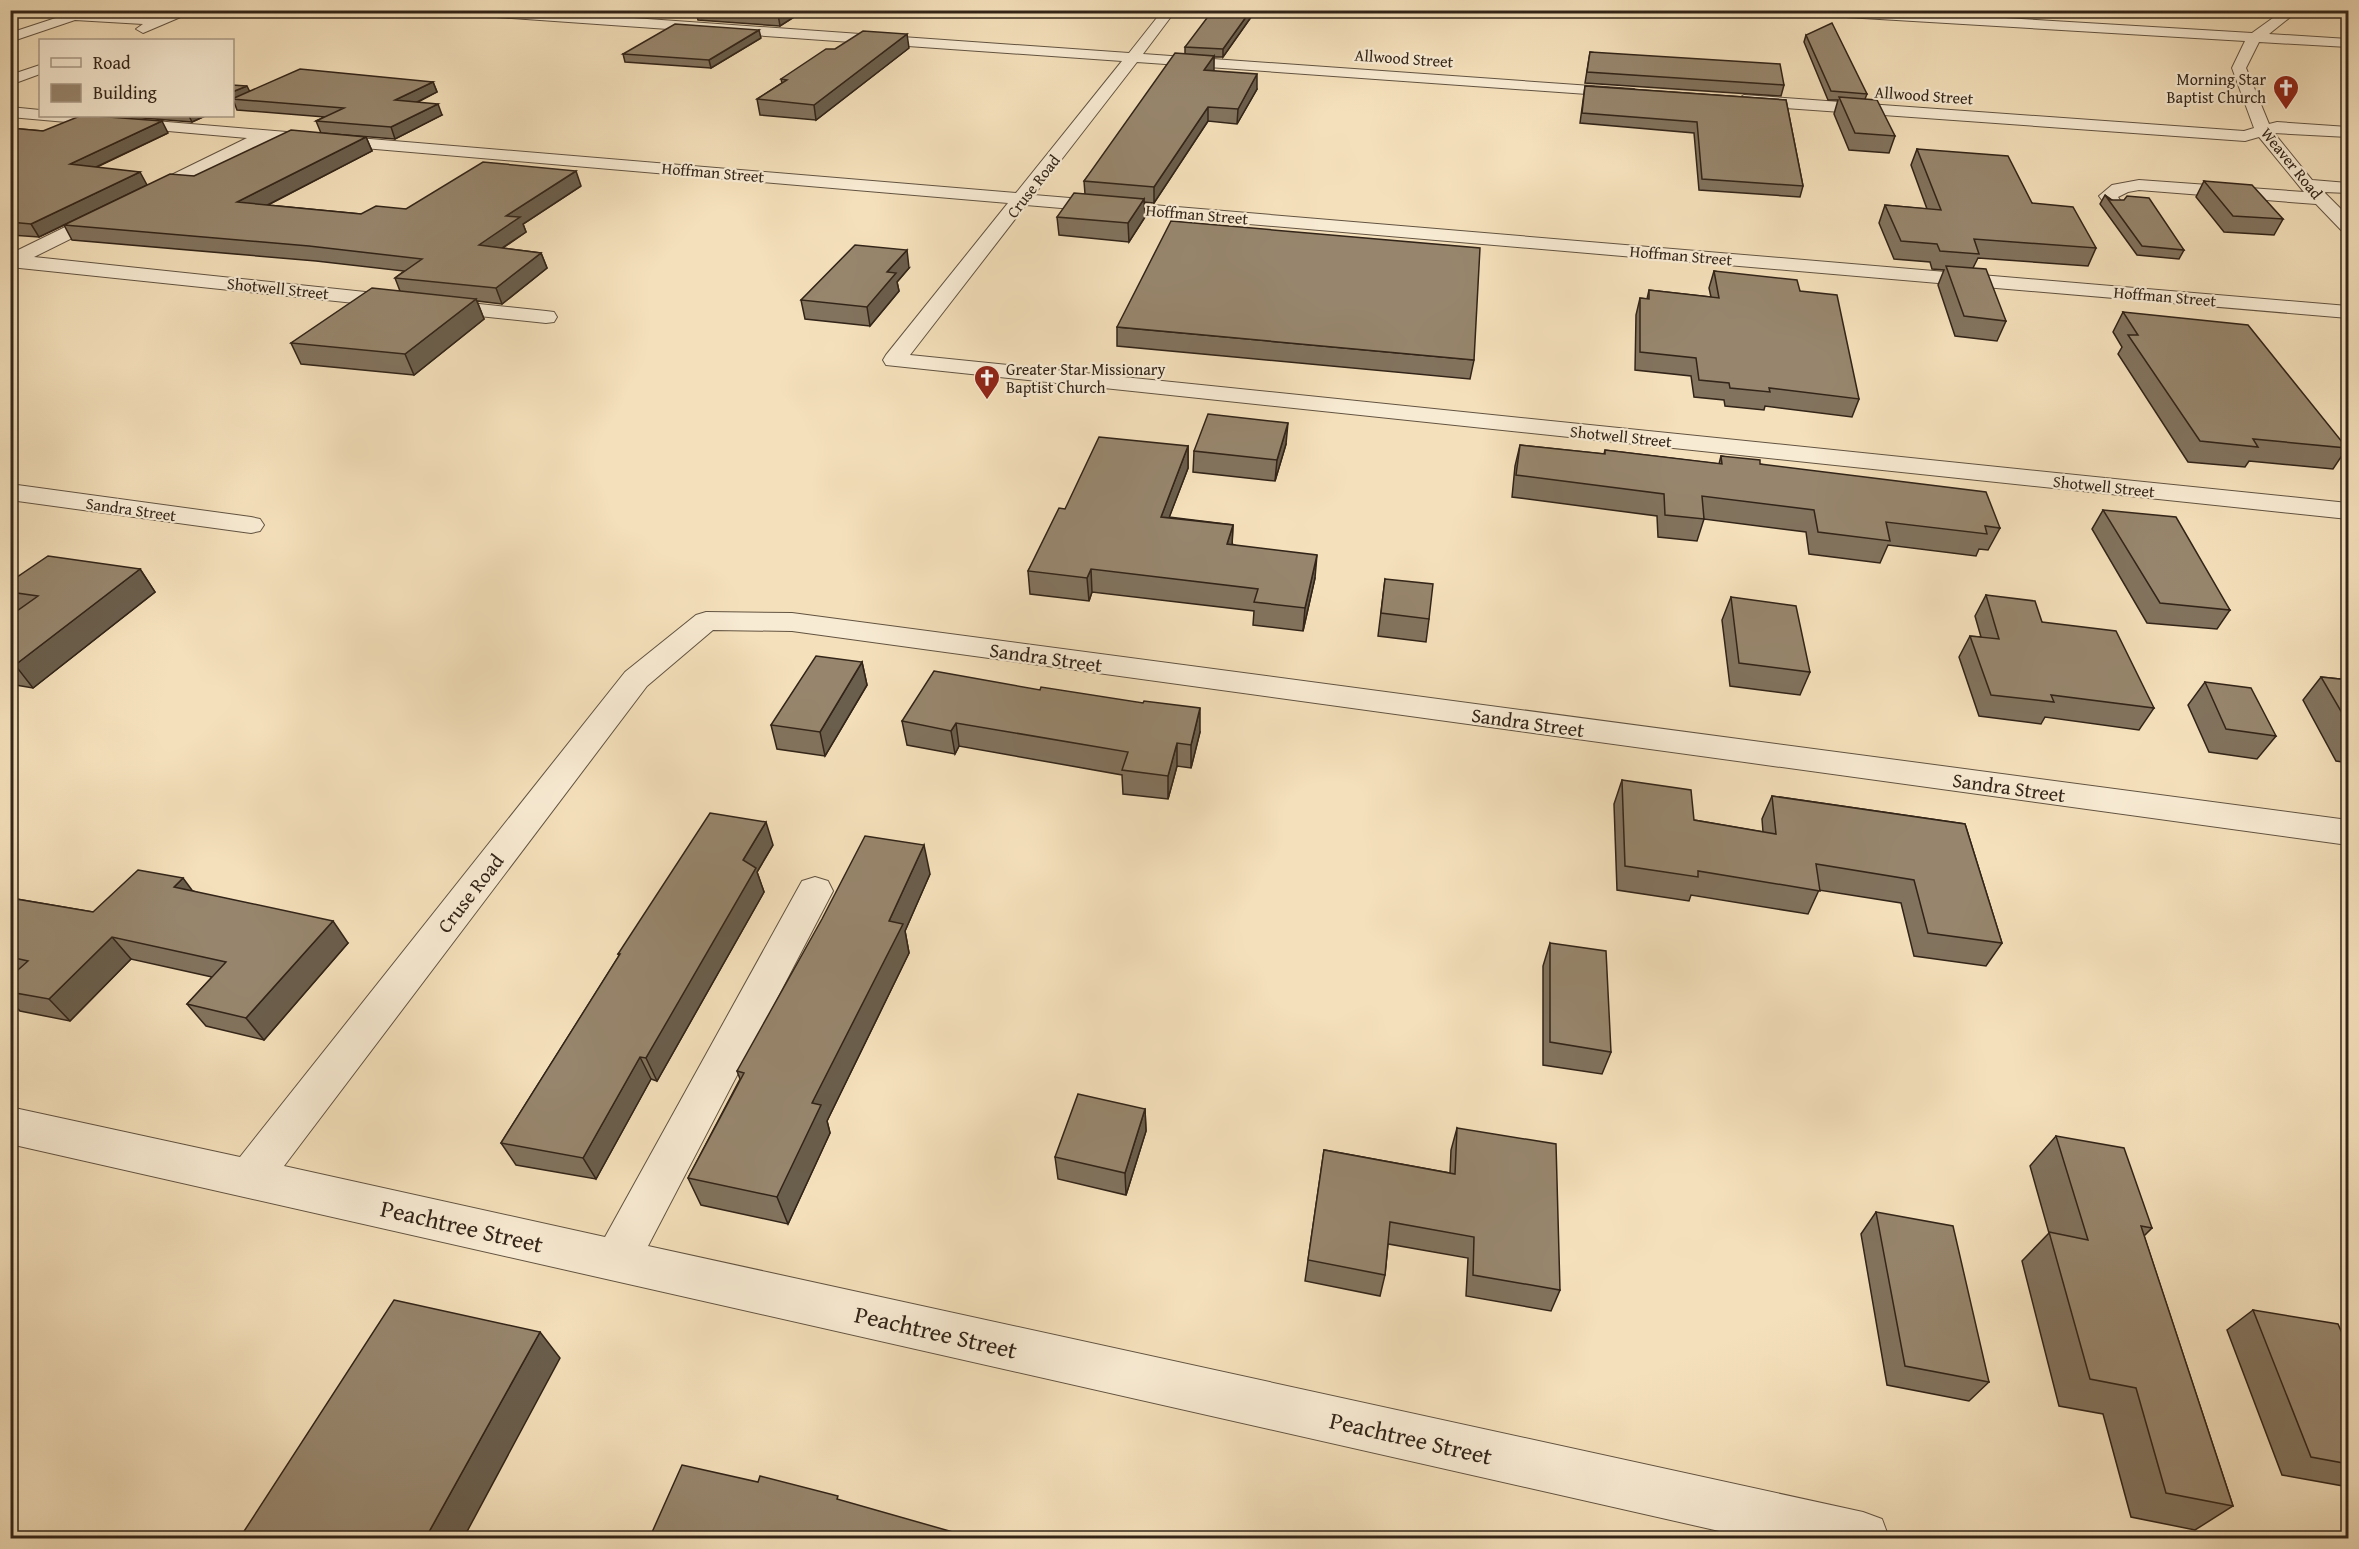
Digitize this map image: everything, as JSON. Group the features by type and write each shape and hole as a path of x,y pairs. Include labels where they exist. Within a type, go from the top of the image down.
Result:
{"street":[{"path":"134,33 191,10"},
{"name":"Allwood Street","path":"455,10 1647,93"},
{"name":"Cruse Road","path":"894,360 1170,10"},
{"path":"1796,10 1923,14 2349,43"},
{"name":"Weaver Road","path":"2293,10 2254,38 2239,68 2263,131 2307,185 2349,226"},
{"path":"10,38 74,16 164,21"},
{"path":"2200,18 2194,23 2196,28 2208,35"},
{"path":"10,65 39,68"},
{"path":"10,81 39,68"},
{"name":"Allwood Street","path":"1731,99 2245,136 2277,127 2349,132"},
{"path":"10,112 39,115"},
{"name":"Hoffman Street","path":"57,117 2349,312"},
{"path":"11,261 267,135"},
{"path":"2113,203 2108,196 2112,191 2124,186 2139,185 2321,199"},
{"path":"2307,185 2349,188"},
{"name":"Shotwell Street","path":"11,261 546,317"},
{"name":"Shotwell Street","path":"894,360 2349,511"},
{"name":"Sandra Street","path":"10,492 251,525"},
{"name":"Cruse Road","path":"249,1178 636,679 706,621"},
{"name":"Sandra Street","path":"706,621 792,622 2349,833"},
{"path":"616,1261 815,891"},
{"name":"Peachtree Street","path":"10,1125 1863,1539"}],"building":[{"path":"728,10 783,10 778,14"},
{"path":"1213,10 1251,10 1223,49 1185,47"},
{"path":"1832,23 1867,94 1831,91 1806,35"},
{"path":"675,24 759,30 709,60 623,54"},
{"path":"863,31 907,34 814,105 757,99 787,80 781,79 826,49 835,49"},
{"path":"1590,52 1780,64 1784,85 1587,72"},
{"path":"1175,53 1214,56 1204,70 1257,74 1238,109 1208,107 1154,187 1084,181"},
{"path":"300,69 433,82 395,100 438,104 391,127 316,121 344,108 234,98"},
{"path":"234,85 247,86 234,91"},
{"path":"1585,86 1786,100 1803,186 1702,179 1697,122 1582,113"},
{"path":"1839,97 1877,100 1895,136 1855,133"},
{"path":"78,117 162,121 70,164 140,172 31,224 10,222 10,128 43,131"},
{"path":"291,130 366,137 237,202 361,214 376,206 406,209 483,162 576,171 506,216 520,217 479,245 541,253 496,288 395,278 422,259 309,246 64,225 170,174 194,176"},
{"path":"1917,149 2008,156 2032,203 2073,207 2096,248 1974,239 1979,254 1940,251 1937,244 1901,241 1885,205 1941,210"},
{"path":"2204,181 2252,185 2283,219 2233,216"},
{"path":"1074,193 1144,199 1128,223 1057,217"},
{"path":"2105,195 2111,200 2124,200 2127,196 2149,198 2184,250 2142,246"},
{"path":"1171,221 1480,248 1474,360 1117,327"},
{"path":"855,245 907,250 887,272 896,273 867,307 801,300"},
{"path":"1946,266 1986,269 2006,321 1964,316"},
{"path":"1714,271 1797,280 1800,291 1837,295 1859,399 1769,388 1770,392 1730,388 1729,383 1699,380 1696,358 1640,352 1640,298 1649,299 1649,290 1719,298"},
{"path":"372,288 476,299 405,354 291,343"},
{"path":"2123,312 2248,325 2347,448 2253,439 2258,447 2200,441 2128,335 2138,335"},
{"path":"1208,414 1288,423 1277,460 1194,451"},
{"path":"1099,437 1188,446 1161,517 1233,525 1227,544 1317,555 1305,608 1254,602 1258,589 1091,569 1087,578 1028,571 1059,508 1065,509"},
{"path":"1520,445 1605,454 1605,450 1722,464 1721,456 1760,460 1760,464 1986,492 2000,528 1985,526 1987,534 1886,522 1890,541 1818,532 1814,510 1702,496 1704,519 1665,515 1664,494 1516,475"},
{"path":"2103,510 2176,517 2230,610 2160,603"},
{"path":"48,556 140,569 15,665 10,664 10,616 38,596 10,592 10,582"},
{"path":"1385,579 1433,584 1429,619 1381,613"},
{"path":"1986,595 2035,601 2042,622 2116,631 2154,708 2051,695 2054,702 1991,695 1970,636 1999,639"},
{"path":"1731,597 1796,606 1810,672 1739,663"},
{"path":"816,656 862,662 820,732 771,725"},
{"path":"934,671 1040,690 1041,687 1143,703 1144,701 1200,708 1191,745 1177,743 1168,776 1122,770 1128,752 956,723 951,731 902,721"},
{"path":"2321,677 2349,680 2349,725"},
{"path":"2205,682 2251,688 2276,736 2226,729"},
{"path":"1622,780 1691,790 1694,820 1776,834 1772,796 1965,824 2002,943 1928,933 1914,880 1816,864 1820,891 1698,871 1698,877 1625,866"},
{"path":"710,813 766,822 743,860 756,868 646,1058 640,1057 583,1158 501,1143 620,954 618,954"},
{"path":"865,836 924,845 889,921 903,924 812,1103 821,1105 777,1197 688,1178 744,1073 737,1071 822,919"},
{"path":"138,870 183,878 174,887 333,921 246,1018 187,1004 226,962 112,937 49,999 10,992 10,977 28,961 10,957 10,898 93,912"},
{"path":"1550,943 1606,951 1611,1052 1550,1042"},
{"path":"1078,1094 1145,1109 1125,1173 1055,1157"},
{"path":"1457,1128 1556,1144 1560,1290 1473,1275 1474,1237 1390,1222 1385,1275 1308,1260 1324,1150 1455,1174"},
{"path":"2056,1136 2124,1148 2152,1228 2141,1226 2233,1506 2166,1493 2136,1388 2090,1379 2049,1232 2088,1240"},
{"path":"1876,1212 1953,1226 1989,1382 1905,1366"},
{"path":"394,1300 540,1332 425,1539 239,1539"},
{"path":"2253,1310 2338,1324 2349,1349 2349,1464 2311,1457"},
{"path":"682,1465 758,1482 760,1476 838,1496 837,1499 974,1538 649,1539"}],"place":[{"name":"Morning Star Baptist Church","path":"2286,111"},
{"name":"Greater Star Missionary Baptist Church","path":"987,401"}]}
